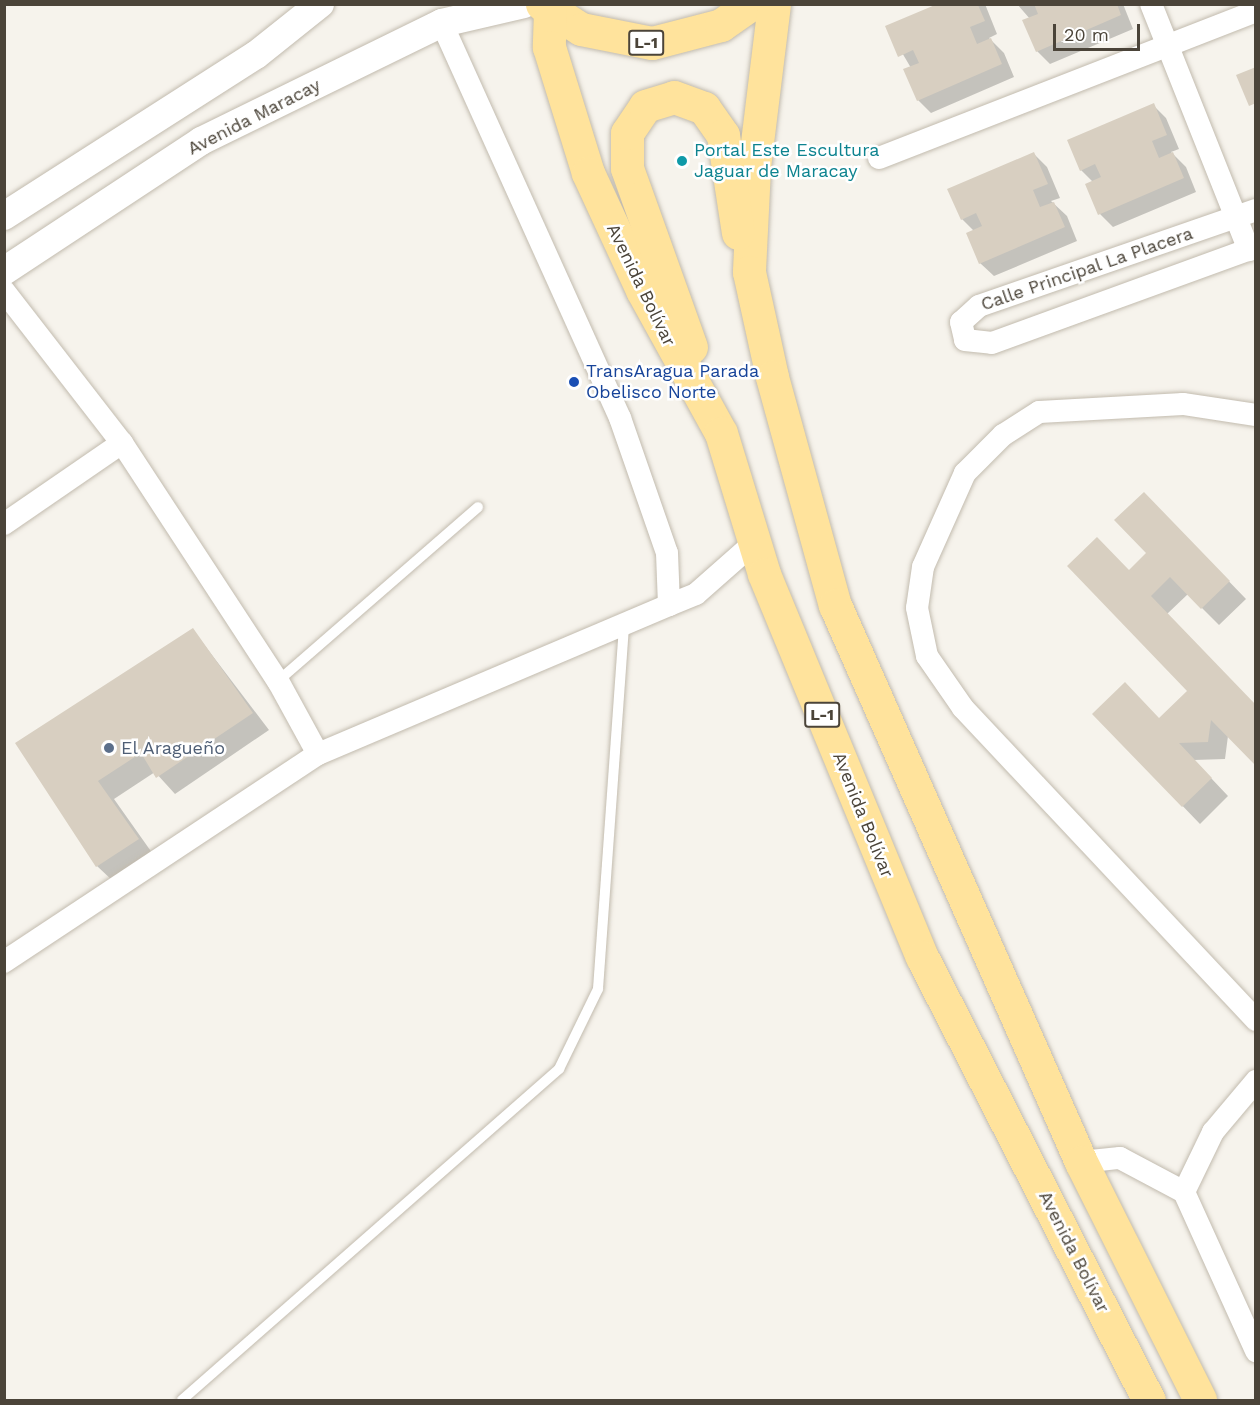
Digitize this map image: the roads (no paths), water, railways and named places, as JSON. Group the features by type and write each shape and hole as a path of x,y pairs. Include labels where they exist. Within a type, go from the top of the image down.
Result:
{"main road":[{"name":"L-1","path":"539,7 616,40 652,43 721,25 751,4"},
{"path":"749,272 754,168 774,4"},
{"name":"Avenida Bolívar","path":"539,7 588,173 652,310 721,433 755,542 922,957 1149,1401"},
{"path":"721,433 627,168 627,133 645,106 674,97 704,108 723,135 772,377 835,605 1081,1162 1200,1401"}],"street":[{"path":"4,216 256,55 320,4"},
{"path":"1151,4 1167,45 1246,214 1252,248"},
{"name":"Avenida Maracay","path":"4,271 201,141 442,22 539,7"},
{"path":"879,158 1256,11"},
{"path":"442,22 620,418 667,553 669,605"},
{"name":"Calle Principal La Placera","path":"1246,214 979,306 961,322 965,340 992,343 1252,248"},
{"path":"4,291 122,442 278,681 318,754"},
{"path":"1256,415 1184,404 1039,412 1003,435 965,473 923,567 917,608 927,656 963,708 1256,1020"},
{"path":"4,524 122,442"},
{"path":"4,962 318,754 624,628 696,594 755,542"},
{"path":"1184,1192 1213,1132 1256,1080"},
{"path":"1081,1162 1120,1158 1184,1192 1256,1351"}],"lane":[{"path":"278,681 478,507"},
{"path":"182,1401 559,1069 598,989 624,628"}],"place":[{"name":"Portal Este Escultura Jaguar de Maracay","path":"682,161"},
{"name":"TransAragua Parada Obelisco Norte","path":"574,382"},
{"name":"El Aragueño","path":"109,748"}]}
